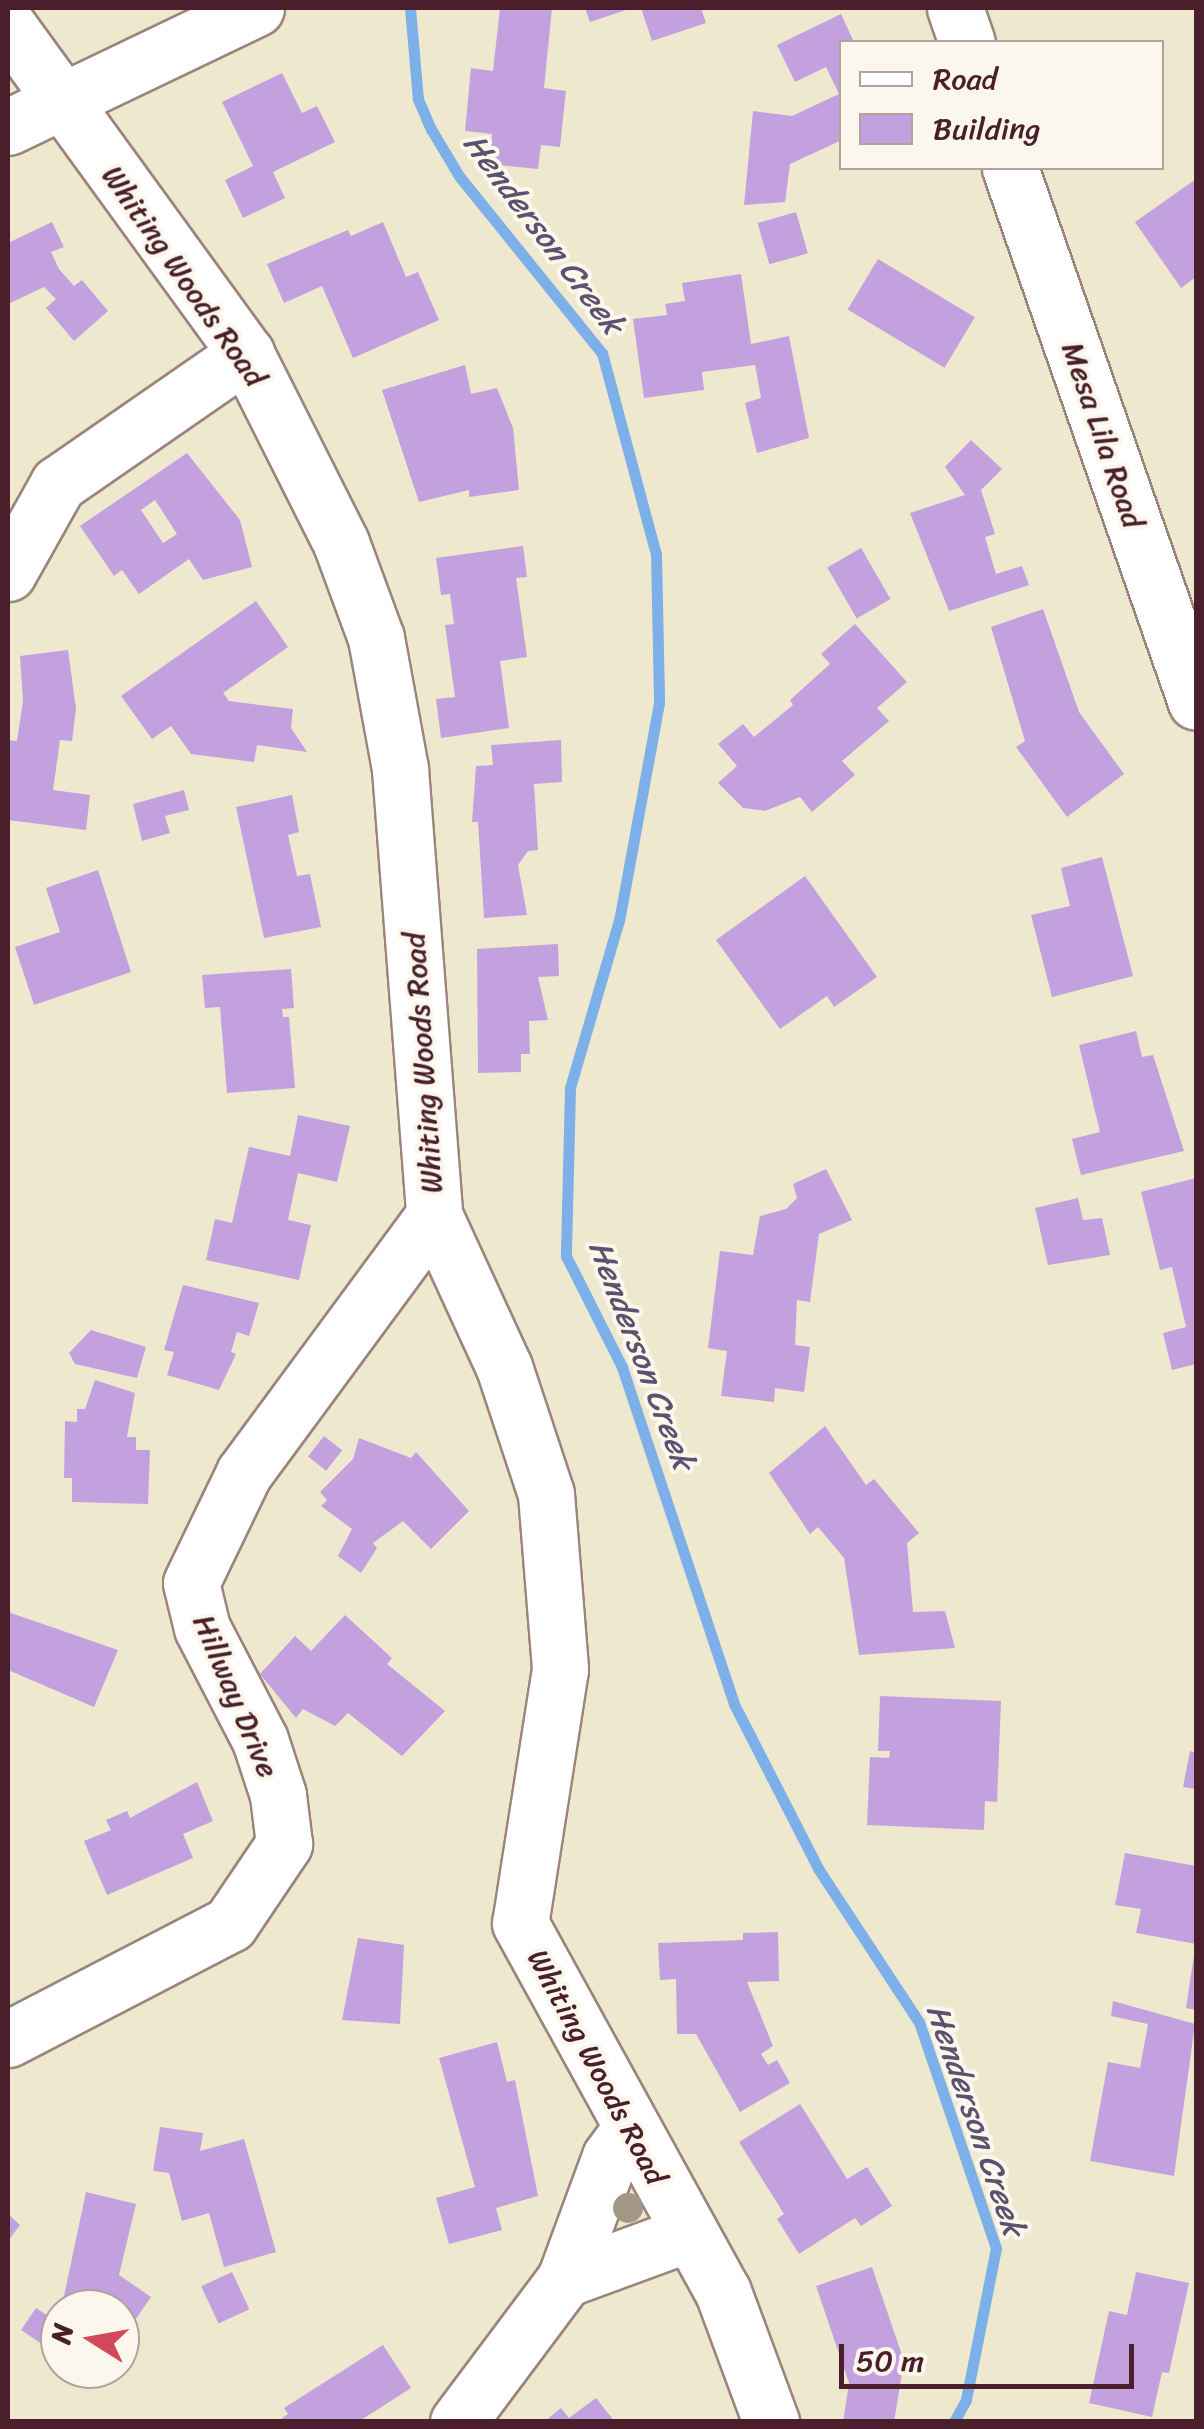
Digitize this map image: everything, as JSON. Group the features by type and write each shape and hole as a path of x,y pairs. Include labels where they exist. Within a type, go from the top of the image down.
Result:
{"street":[{"path":"8,128 256,8"},
{"path":"955,8 966,40"},
{"name":"Whiting Woods Road","path":"8,26 246,354 341,543 376,638 391,704 434,1215 504,1367 546,1494 560,1669 520,1923 629,2131 723,2292 772,2422"},
{"name":"Mesa Lila Road","path":"1011,170 1196,702"},
{"path":"8,573 58,484 246,354"},
{"name":"Hillway Drive","path":"8,2039 230,1924 284,1844 278,1795 260,1740 202,1628 191,1583 244,1473 434,1215"},
{"path":"458,2422 565,2279 610,2158 629,2131"},
{"path":"565,2279 688,2234"}],"building":[{"path":"500,8 552,8 544,88 566,91 560,147 541,145 538,169 489,164 492,134 465,131 471,68 493,71"},
{"path":"585,8 632,8 590,22"},
{"path":"641,8 701,8 706,23 652,41"},
{"path":"841,14 853,40 839,40 839,94 826,67 795,82 777,45"},
{"path":"282,73 302,113 317,106 335,142 273,172 285,198 243,218 225,180 253,166 222,102"},
{"path":"839,94 839,141 790,164 785,202 744,205 753,111 792,116"},
{"path":"1196,179 1196,277 1181,288 1135,222"},
{"path":"796,212 808,253 769,264 758,223"},
{"path":"52,222 64,247 51,252 59,269 74,286 82,280 108,311 74,341 46,308 56,299 44,287 8,304 8,243"},
{"path":"383,222 406,277 418,272 439,320 353,358 322,286 284,303 267,264 348,230 351,236"},
{"path":"878,259 975,317 944,368 848,310"},
{"path":"741,274 751,344 789,336 809,438 757,453 745,403 761,398 755,365 702,372 704,390 644,398 633,319 667,315 665,304 685,301 682,283"},
{"path":"465,365 471,394 497,388 513,428 519,490 469,497 469,490 419,502 382,390"},
{"path":"971,440 1002,469 981,490 995,534 985,537 996,574 1022,566 1029,585 949,611 910,513 965,495 945,467"},
{"path":"187,453 240,520 252,567 203,580 189,559 139,594 122,570 114,576 80,526","holes":["155,500 177,534 163,543 141,510"]},
{"path":"523,546 527,577 516,578 527,657 500,661 509,728 441,738 436,699 455,697 445,625 454,624 450,594 441,595 436,558"},
{"path":"861,548 890,599 857,619 827,568"},
{"path":"256,601 288,647 223,693 229,701 293,709 291,728 307,752 257,745 254,762 191,754 171,726 152,739 121,696"},
{"path":"1043,609 1079,712 1124,774 1067,817 1016,747 1025,741 991,627"},
{"path":"855,624 907,682 877,708 889,721 842,761 855,775 812,812 800,797 765,811 743,808 718,783 737,766 718,744 743,724 754,737 793,705 790,700 830,664 821,654"},
{"path":"68,650 76,709 72,741 60,740 53,790 90,795 86,830 8,820 8,740 17,741 23,701 20,656"},
{"path":"561,740 562,782 534,784 538,850 528,851 518,865 527,915 484,918 478,822 472,822 476,766 493,765 491,745"},
{"path":"184,790 189,810 165,816 170,833 142,841 133,804"},
{"path":"292,795 299,832 288,835 297,876 310,874 321,927 264,938 236,807"},
{"path":"1102,857 1133,976 1052,997 1031,915 1070,906 1061,868"},
{"path":"98,870 131,972 34,1005 15,947 60,932 46,888"},
{"path":"805,876 877,977 834,1007 827,996 780,1029 716,940"},
{"path":"558,944 559,976 538,977 548,1020 529,1021 530,1054 521,1054 521,1072 478,1073 477,949"},
{"path":"291,969 294,1008 282,1009 283,1017 289,1017 295,1088 227,1093 220,1007 205,1008 202,975"},
{"path":"1136,1031 1142,1057 1153,1055 1184,1151 1081,1175 1072,1139 1100,1132 1079,1045"},
{"path":"298,1115 350,1126 337,1182 298,1173 288,1220 311,1225 299,1280 206,1260 215,1219 232,1223 249,1147 290,1156"},
{"path":"826,1169 852,1220 819,1234 810,1302 797,1300 795,1345 810,1347 804,1392 775,1388 774,1402 721,1396 727,1351 708,1348 720,1251 753,1255 760,1216 786,1209 797,1198 793,1184"},
{"path":"1196,1178 1196,1364 1172,1370 1163,1333 1186,1327 1172,1267 1160,1270 1141,1192"},
{"path":"1078,1198 1083,1220 1102,1218 1110,1255 1048,1265 1035,1208"},
{"path":"183,1285 259,1303 249,1336 237,1332 231,1352 236,1354 219,1390 167,1375 174,1352 164,1350"},
{"path":"91,1330 146,1347 137,1378 75,1364 69,1353"},
{"path":"95,1380 135,1393 127,1437 136,1437 136,1450 150,1450 148,1504 72,1502 72,1478 64,1478 65,1421 77,1422 77,1409 85,1409"},
{"path":"825,1426 866,1485 874,1479 919,1533 907,1543 913,1612 945,1611 955,1648 859,1655 844,1558 818,1527 810,1534 769,1473"},
{"path":"324,1436 342,1450 326,1471 308,1456"},
{"path":"359,1438 411,1458 416,1452 469,1511 431,1549 403,1521 373,1543 377,1548 361,1573 338,1556 352,1529 321,1506 327,1500 320,1492 353,1459"},
{"path":"8,1612 118,1650 94,1707 8,1670"},
{"path":"345,1615 392,1658 387,1664 445,1711 402,1756 348,1713 335,1726 303,1709 296,1718 260,1674 295,1636 311,1651"},
{"path":"880,1696 1001,1701 997,1802 985,1801 984,1830 867,1825 870,1757 889,1758 890,1751 878,1751"},
{"path":"1190,1751 1196,1753 1196,1789 1183,1787"},
{"path":"197,1782 213,1821 183,1834 193,1858 107,1895 84,1841 111,1830 106,1820 127,1811 130,1818"},
{"path":"1125,1853 1196,1866 1196,1944 1136,1933 1141,1909 1115,1905"},
{"path":"778,1932 779,1981 747,1982 773,2046 761,2054 768,2065 777,2060 790,2083 740,2112 696,2034 677,2034 676,1979 660,1980 658,1943 743,1940 743,1933"},
{"path":"358,1938 404,1945 400,2024 342,2020"},
{"path":"1196,1955 1196,2010 1186,2008"},
{"path":"1113,2001 1195,2024 1174,2176 1090,2161 1108,2062 1140,2068 1148,2024 1111,2016"},
{"path":"497,2042 507,2082 515,2080 538,2196 496,2208 502,2230 449,2244 436,2198 475,2187 439,2058"},
{"path":"800,2104 847,2179 867,2167 892,2206 861,2226 855,2218 799,2254 777,2219 784,2214 739,2142"},
{"path":"160,2127 203,2133 200,2151 244,2139 276,2252 224,2267 209,2213 182,2221 169,2173 153,2171"},
{"path":"86,2192 136,2204 119,2275 139,2289 65,2289"},
{"path":"8,2214 20,2225 8,2241"},
{"path":"872,2267 904,2361 894,2422 843,2422 849,2383 816,2286"},
{"path":"232,2272 249,2309 219,2324 201,2286"},
{"path":"1136,2272 1189,2283 1169,2373 1162,2372 1152,2417 1089,2403 1109,2311 1127,2315"},
{"path":"140,2289 151,2297 140,2313"},
{"path":"36,2308 40,2311 40,2343 21,2330"},
{"path":"383,2345 411,2388 358,2422 277,2422 288,2414 284,2408"},
{"path":"596,2398 615,2422 544,2422 561,2408 569,2418"}],"waterway":[{"name":"Henderson Creek","path":"410,8 418,99 431,129 459,176 602,353 656,554 659,703 619,920 570,1088 566,1256 622,1367 734,1704 819,1870 919,2022 996,2248 966,2400 954,2422"}]}
